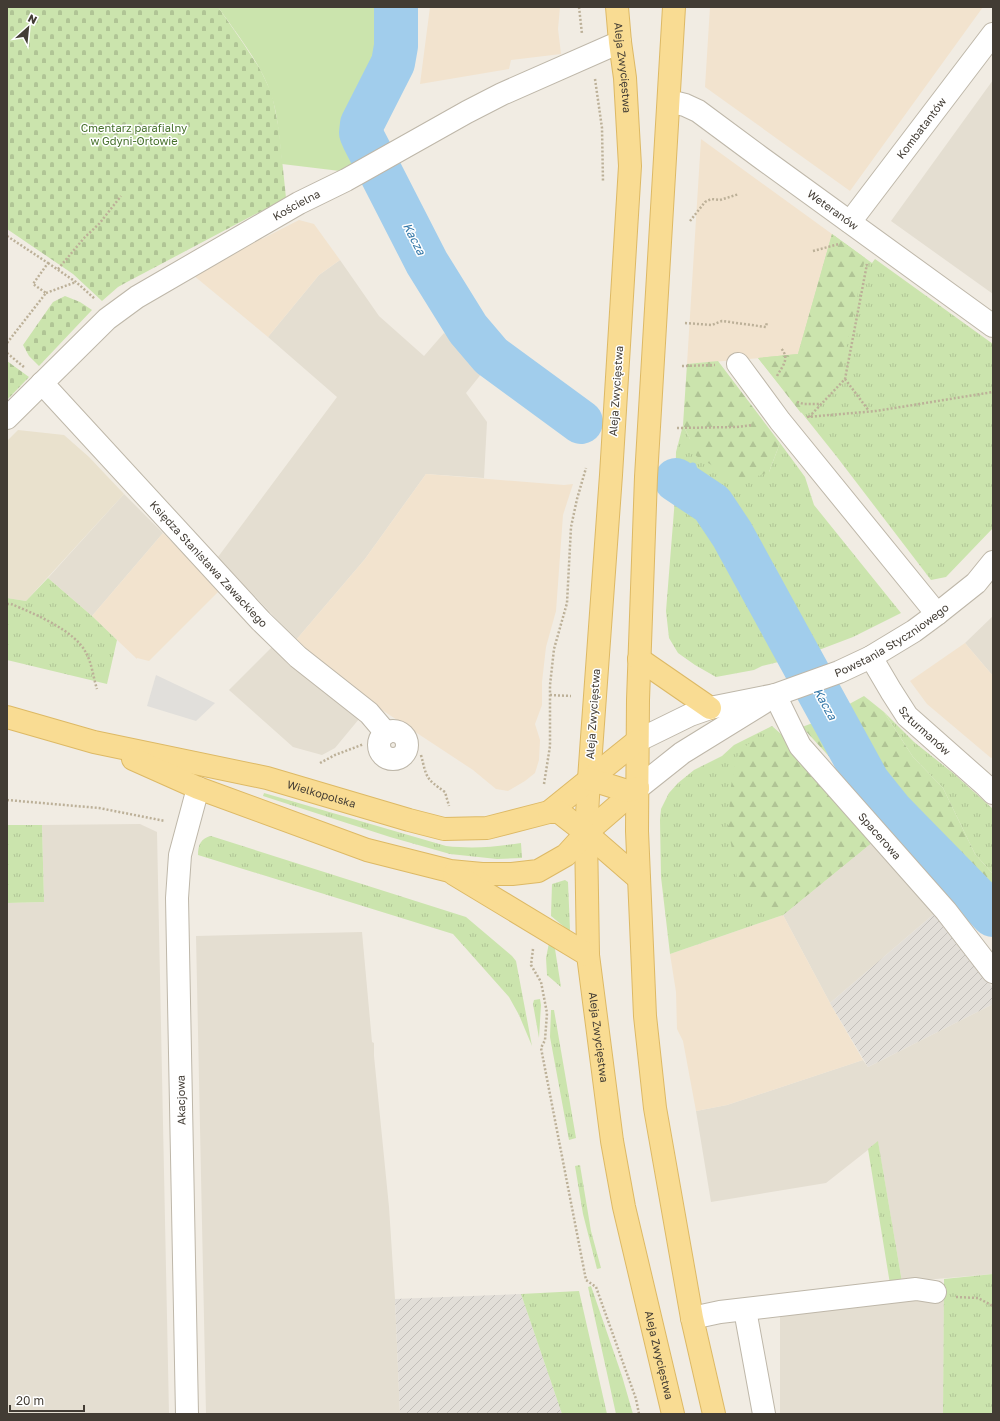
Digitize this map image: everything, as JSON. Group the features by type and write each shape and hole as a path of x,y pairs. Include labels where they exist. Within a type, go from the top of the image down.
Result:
{"main road":[{"name":"Aleja Zwycięstwa","path":"617,7 620,42 626,78 630,166 611,475 586,833 588,955 612,1141 624,1207 673,1414"},
{"path":"674,7 646,469 639,659 639,879 645,1016 654,1108 692,1318 714,1414"},
{"path":"639,659 710,708"},
{"name":"Wielkopolska","path":"7,717 94,742 267,778 444,829 487,828 548,812 589,779"},
{"name":"Powstania Styczniowego","path":"589,779 638,741"},
{"name":"Wielkopolska","path":"94,742 198,788 367,850 450,871 482,874 512,874 538,871 566,855 586,833"},
{"path":"589,779 627,791 638,788"},
{"name":"Powstania Styczniowego","path":"586,833 638,788"},
{"path":"548,812 559,812 586,833 639,879"},
{"name":"Wielkopolska","path":"450,871 588,955"}],"street":[{"name":"Kombatantów","path":"850,222 993,34"},
{"name":"Kościelna","path":"7,418 34,376 137,297 313,196 346,180 502,94 620,42"},
{"name":"Weteranów","path":"669,101 685,105 698,111 993,326"},
{"path":"738,364 780,421 937,614"},
{"name":"Księdza Stanisława Zawackiego","path":"34,376 261,621 298,657 369,713 383,737"},
{"name":"Powstania Styczniowego","path":"638,741 678,720 710,708 779,693 839,672 871,657 914,631 937,614 976,583 993,562"},
{"name":"Szturmanów","path":"871,657 890,691 907,716 993,793"},
{"name":"Powstania Styczniowego","path":"638,788 682,753 779,693"},
{"name":"Spacerowa","path":"779,693 800,746 946,911 993,972"},
{"name":"Akacjowa","path":"187,1414 177,898 180,855 198,788"},
{"path":"692,1318 916,1289 935,1292"},
{"path":"745,1310 764,1414"}],"path":[{"path":"579,7 582,34"},
{"path":"594,78 602,128 604,190"},
{"path":"690,221 705,202 711,199 720,200 739,194"},
{"path":"58,269 85,237 99,224 121,196"},
{"path":"7,236 58,269 76,282 100,303"},
{"path":"809,417 845,379 872,238"},
{"path":"813,251 840,243"},
{"path":"46,293 33,284 48,263"},
{"path":"7,343 46,293 76,282"},
{"path":"685,323 712,325 722,321 766,327 767,322"},
{"path":"775,379 785,360 785,353 781,348"},
{"path":"7,353 34,376"},
{"path":"682,366 738,364"},
{"path":"845,379 869,411"},
{"path":"677,428 736,427 809,417 869,411 993,392"},
{"path":"790,401 804,404 822,404"},
{"path":"545,778 550,746 550,685 554,649 567,603 571,526 588,462"},
{"path":"7,604 11,604 35,614 75,639 86,653 97,689"},
{"path":"320,763 335,755 383,737"},
{"path":"421,755 427,777 430,782 445,792 449,809"},
{"path":"7,800 99,808 169,823"},
{"path":"531,966 541,982 547,1013 545,1040 541,1048 586,1280 596,1287 636,1399 639,1414"},
{"path":"935,1292 948,1297 978,1298 993,1306"}],"shaded area":[{"path":"430,7 560,7 558,29 561,54 511,60 509,69 420,84"},
{"path":"710,7 983,7 850,191 705,87"},
{"path":"993,80 993,294 891,221"},
{"path":"701,139 832,234 798,355 687,364"},
{"path":"299,220 314,224 340,260 319,275 268,337 193,275 259,233 262,239"},
{"path":"340,260 379,316 424,356 444,333 486,368 466,393 487,422 484,478 426,474 365,559 296,640 218,557 337,397 268,337 319,275"},
{"path":"18,430 64,435 89,457 124,494 26,601 7,598 7,441"},
{"path":"426,474 564,485 573,484 563,515 556,611 546,647 542,682 542,705 535,724 540,740 539,760 535,773 508,791 496,789 473,770 385,712 336,676 296,640 365,559"},
{"path":"124,494 163,533 92,616 48,578"},
{"path":"163,533 220,590 149,661 137,659 92,616"},
{"path":"993,616 993,676 965,643"},
{"path":"965,643 993,676 993,757 991,758 927,704 910,681"},
{"path":"274,645 359,719 335,748 322,755 293,747 229,690"},
{"path":"156,675 215,703 196,721 147,706"},
{"path":"140,824 157,832 169,1414 7,1414 7,903 44,902 42,825"},
{"path":"875,840 935,913 830,1003 783,915"},
{"path":"935,913 993,988 993,1004 868,1067 830,1003"},
{"path":"783,915 830,1003 863,1060 727,1105 696,1111 683,1041 677,1029 676,992 670,954"},
{"path":"362,932 389,1207 400,1414 206,1414 196,936"},
{"path":"993,1004 993,1274 902,1282 878,1142 826,1183 711,1202 696,1111 727,1105 863,1060 868,1067"},
{"path":"944,1293 943,1414 780,1414 780,1310"},
{"path":"521,1294 562,1414 400,1414 395,1299"}],"green space":[{"name":"Cmentarz parafialny w Gdyni-Orłowie","path":"7,7 218,7 260,69 272,94 279,130 286,198 118,287 102,301 73,274 7,229"},
{"path":"218,7 389,7 392,20 389,63 374,93 356,117 353,136 364,157 340,171 282,164 278,129 271,94 261,71 248,49"},
{"path":"832,234 872,263 875,259 993,344 993,528 946,577 931,580 837,457 758,358 798,354"},
{"path":"832,234 865,258 841,374 801,413 758,358 798,354"},
{"path":"65,296 80,302 92,310 39,366 29,356 23,345 53,302"},
{"path":"7,361 29,377 7,400"},
{"path":"718,361 780,443 769,472 741,482 696,456 683,425 687,364"},
{"path":"683,425 690,439 769,472 780,443 805,477 814,505 901,613 853,637 803,656 762,666 754,670 716,677 678,653 669,638 666,611 675,498 676,452"},
{"path":"48,578 117,640 107,684 7,660 7,598 26,601"},
{"path":"864,696 884,712 913,757 943,788 975,854 993,874 993,929 974,905 884,816 802,727 818,721"},
{"path":"884,712 914,742 953,773 993,809 993,874 975,854 943,788 913,757"},
{"path":"772,726 781,734 875,840 783,915 670,954 661,877 661,809 669,793 678,783 694,770 722,756 734,745"},
{"path":"781,735 875,840 783,915 762,908 738,883 728,827 731,786 736,759 743,748 754,740"},
{"path":"264,793 446,846 484,847 521,843 522,858 497,859 450,854 390,837 263,796"},
{"path":"7,825 42,825 44,902 7,903"},
{"path":"211,836 466,917 516,961 532,1046 519,1015 509,997 453,934 198,855 202,840"},
{"path":"565,880 568,882 570,930 551,916 552,884"},
{"path":"549,943 555,949 561,987 547,975 546,958"},
{"path":"540,999 539,1038 533,1004 534,1000"},
{"path":"551,1010 554,1010 576,1138 569,1140 550,1037"},
{"path":"878,1141 902,1282 890,1284 868,1149"},
{"path":"580,1165 591,1231 601,1268 597,1269 583,1214 575,1166"},
{"path":"993,1274 993,1414 943,1414 944,1279"},
{"path":"591,1286 622,1376 633,1414 616,1414 588,1287"},
{"path":"579,1291 607,1414 562,1414 521,1294"}],"waterway":[{"name":"Kacza","path":"396,7 396,46 393,63 362,124 361,133 364,140 427,263 468,329 491,356 581,422"},
{"path":"693,466 701,497"},
{"name":"Kacza","path":"676,480 712,504 732,534 868,782 892,812 993,915"}]}
